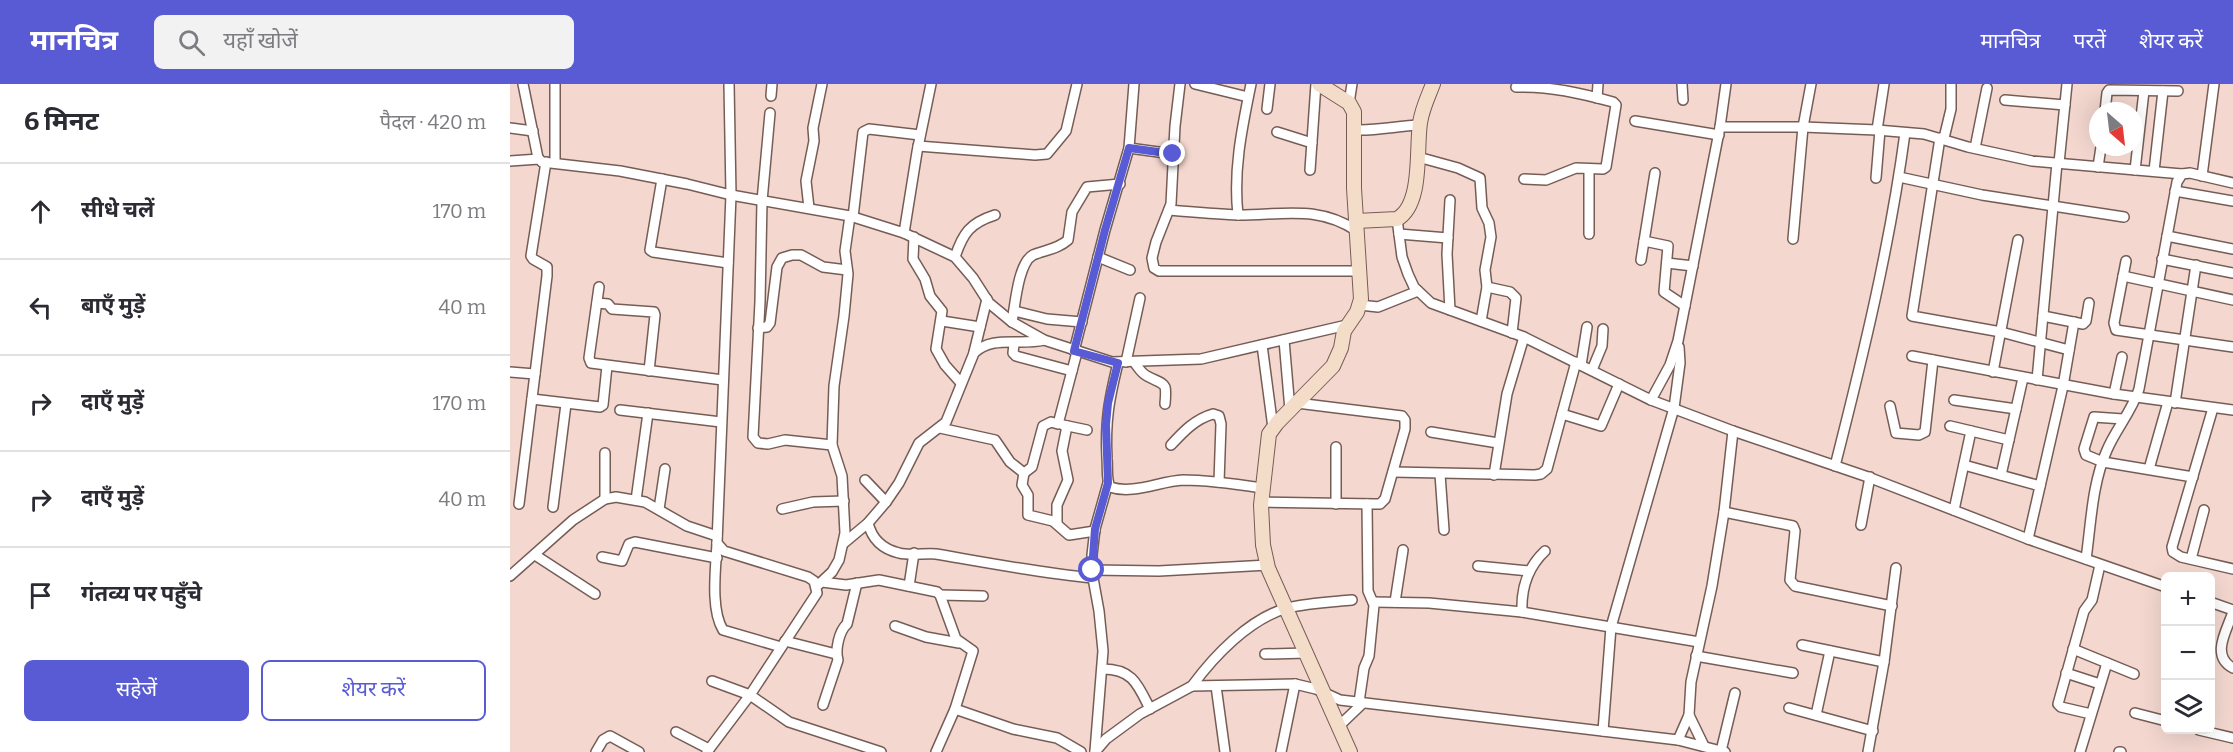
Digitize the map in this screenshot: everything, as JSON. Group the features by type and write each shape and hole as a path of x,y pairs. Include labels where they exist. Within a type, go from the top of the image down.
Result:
{"street":[{"path":"523,84 532,131 547,162"},
{"path":"519,504 547,271 544,265 531,256 547,162 555,84"},
{"path":"729,84 731,195 716,594 720,625 723,630 836,654"},
{"path":"771,96 772,84"},
{"path":"808,208 806,181 822,84"},
{"path":"904,233 918,146 932,84"},
{"path":"918,146 1047,154 1066,131 1077,84"},
{"path":"1057,524 1057,505 1068,480 1062,451 1062,425 1082,322 1129,148 1134,84"},
{"path":"1180,84 1173,154 1172,197 1156,242 1152,258 1154,268 1159,271 1359,271"},
{"path":"1195,84 1248,97"},
{"path":"1238,214 1235,190 1237,155 1251,84"},
{"path":"1266,109 1270,84"},
{"path":"1310,170 1318,84 1349,103 1354,112 1360,304 1347,325 1338,355 1332,366 1273,428 1267,444 1262,488 1263,545 1268,565 1350,752"},
{"path":"1349,103 1352,84"},
{"path":"1169,210 1238,214 1303,212 1357,226 1397,219 1407,210 1412,198 1417,177 1423,108 1433,84"},
{"path":"1597,98 1598,84"},
{"path":"1682,84 1683,100"},
{"path":"1651,400 1670,364 1678,341 1725,129 1726,84"},
{"path":"1793,238 1803,127 1811,84"},
{"path":"1876,178 1884,84"},
{"path":"1951,84 1951,110 1932,184 1912,316 2001,332 2069,350"},
{"path":"2037,380 2067,84"},
{"path":"2202,176 2214,84"},
{"path":"1516,87 1566,90 1615,103 1616,107 1606,167 1603,169 1576,168 1546,180 1524,179"},
{"path":"1975,148 1987,88"},
{"path":"2107,102 2109,90 2178,91"},
{"path":"2134,170 2144,91"},
{"path":"2154,171 2163,91"},
{"path":"2006,100 2065,105"},
{"path":"770,113 762,201 752,432 755,441 768,444 785,440 832,445"},
{"path":"1635,121 1725,129 1803,127 1905,132 1942,138 2031,160 2202,176 2232,183 2233,193"},
{"path":"1355,130 1378,131 1393,126 1420,125"},
{"path":"510,128 532,131"},
{"path":"676,732 708,750 750,696 814,600 819,584 839,560 844,543 844,501 842,476 832,445 834,386 844,316 847,270 845,250 863,132 869,129 921,135"},
{"path":"1277,132 1312,143"},
{"path":"1835,466 1868,329 1899,177 1905,132"},
{"path":"1129,148 1173,154"},
{"path":"2098,166 2100,156"},
{"path":"1418,157 1458,168 1480,178 1482,207 1490,229 1485,270 1487,288 1481,321"},
{"path":"510,161 547,162 621,171 731,195 852,216 904,233 955,257 973,278 994,309 1044,340 1076,351 1126,362 1201,359 1347,325"},
{"path":"1589,169 1589,234"},
{"path":"1641,260 1655,173"},
{"path":"2086,559 2098,475 2123,419 2137,398 2175,191 2178,177 2182,174"},
{"path":"1899,177 1982,195 2124,217"},
{"path":"662,179 650,250 728,263"},
{"path":"1012,322 1021,273 1026,261 1068,240 1072,212 1084,190 1092,185 1120,184"},
{"path":"2175,191 2233,201"},
{"path":"1450,200 1447,278 1450,310"},
{"path":"955,257 961,238 966,232 972,226 995,215"},
{"path":"1397,219 1405,266 1418,291 1431,303 1524,337 1651,400 1733,431 1870,477 2028,539 2161,585"},
{"path":"1399,234 1448,238"},
{"path":"2167,236 2233,249"},
{"path":"914,237 914,259 925,279 930,296 942,311 936,349 945,365 961,383"},
{"path":"1993,372 2018,240"},
{"path":"1644,241 1668,246 1664,292 1685,306"},
{"path":"758,328 767,327 770,323 777,267 782,258 801,255 823,267 847,270"},
{"path":"1098,258 1130,270"},
{"path":"2162,259 2233,273"},
{"path":"2126,261 2114,327 2120,330 2233,347"},
{"path":"1667,263 1693,266"},
{"path":"2149,470 2171,402 2196,266"},
{"path":"2123,276 2233,300"},
{"path":"599,287 589,361 607,366 723,380"},
{"path":"1487,288 1510,292 1516,298 1512,333"},
{"path":"1360,304 1378,307 1418,291"},
{"path":"1095,752 1102,669 1099,611 1092,574 1095,531 1108,483 1106,425 1108,403 1126,362 1140,298"},
{"path":"844,543 868,523 886,502 924,437 940,428 949,417 974,353 987,299"},
{"path":"597,303 608,304 612,309 654,313 649,371"},
{"path":"2043,316 2085,323 2089,303"},
{"path":"1014,311 1047,319 1082,322"},
{"path":"942,321 980,327"},
{"path":"2028,539 2063,386 2073,322"},
{"path":"1393,472 1494,475 1535,475 1545,472 1587,327"},
{"path":"1592,370 1602,346 1603,329"},
{"path":"1494,475 1506,394 1524,337"},
{"path":"974,353 988,343 1014,344 1044,340"},
{"path":"1284,340 1293,406"},
{"path":"1603,731 1611,627 1674,408 1680,363 1678,341"},
{"path":"1014,344 1013,353 1016,356 1072,371"},
{"path":"1262,345 1273,428"},
{"path":"1912,356 2063,386 2233,410"},
{"path":"2114,394 2122,357"},
{"path":"1890,406 1896,433 1919,435 1925,432 1933,360"},
{"path":"1126,362 1147,376 1164,383 1166,387 1165,404"},
{"path":"532,399 597,408 603,405 607,366"},
{"path":"510,372 535,374"},
{"path":"2001,476 2023,378"},
{"path":"1562,414 1601,426 1619,384"},
{"path":"1954,400 2016,409"},
{"path":"553,507 566,404"},
{"path":"1261,502 1368,504 1383,502 1393,472 1406,424 1402,416 1293,406"},
{"path":"2213,408 2172,547 2176,555 2233,568"},
{"path":"620,410 721,422"},
{"path":"636,500 648,413"},
{"path":"1171,445 1187,428 1201,419 1213,414 1219,416 1221,424 1219,482"},
{"path":"2123,419 2098,417 2092,420 2084,452 2103,462 2193,477"},
{"path":"1088,430 1051,422 1043,426 1032,467 1024,473 1022,485 1028,495 1028,514 1031,517 1051,520 1069,535 1095,531"},
{"path":"1950,426 2009,440"},
{"path":"940,428 995,440 1010,462 1024,473"},
{"path":"1678,740 1689,715 1691,682 1712,586 1724,512 1733,431"},
{"path":"1954,510 1971,431"},
{"path":"1431,432 1498,443"},
{"path":"1336,447 1336,504"},
{"path":"604,499 605,453"},
{"path":"1964,465 2040,486"},
{"path":"659,509 665,468"},
{"path":"1440,474 1444,530"},
{"path":"1861,525 1870,477"},
{"path":"510,479 522,480"},
{"path":"865,480 886,502"},
{"path":"1108,483 1110,487 1123,489 1165,482 1219,482 1262,488"},
{"path":"510,576 573,520 604,499 616,497 636,500 659,509 687,526 717,539 724,551 808,577 819,584 846,585 879,580 937,592 940,595 983,596"},
{"path":"782,509 813,502 844,501"},
{"path":"1339,726 1361,703 1364,668 1369,657 1373,602 1368,591 1368,504"},
{"path":"2191,559 2204,510"},
{"path":"1724,512 1793,526 1795,531 1790,580 1795,586 1892,606"},
{"path":"868,523 870,533 878,543 899,553 927,553 1030,572 1092,574 1268,565"},
{"path":"602,557 622,561 629,544 635,543 717,558"},
{"path":"1395,602 1403,550"},
{"path":"1522,612 1524,584 1529,571 1545,551"},
{"path":"909,586 914,553"},
{"path":"535,555 595,594"},
{"path":"2091,714 2059,706 2073,649 2084,611 2092,600 2100,564"},
{"path":"1478,566 1529,571"},
{"path":"1868,752 1884,662 1896,568"},
{"path":"823,705 838,660 836,654 842,628 847,624 857,583"},
{"path":"940,595 959,643"},
{"path":"1095,752 1106,739 1150,709 1192,686 1213,659 1234,639 1258,622 1287,608 1352,600"},
{"path":"1373,602 1430,603 1522,612 1699,642"},
{"path":"2215,604 2233,611 2220,649 2226,664 2233,668"},
{"path":"895,626 926,637 969,646 973,651 955,709 936,752"},
{"path":"1802,645 1884,662"},
{"path":"2073,649 2134,674"},
{"path":"1816,715 1830,651"},
{"path":"1265,654 1307,653"},
{"path":"1696,656 1793,674"},
{"path":"2080,752 2107,663"},
{"path":"1102,669 1114,669 1132,678 1137,683 1150,709"},
{"path":"2066,674 2100,684"},
{"path":"712,681 750,696 789,722 856,748 881,752"},
{"path":"1192,686 1295,684 1316,689 1340,700 1678,740 1723,751 1735,693"},
{"path":"1281,752 1295,684"},
{"path":"1216,686 1226,752"},
{"path":"1789,708 1872,731"},
{"path":"955,709 1013,729 1057,738 1081,752"},
{"path":"2135,713 2161,720"},
{"path":"1689,715 1704,746"},
{"path":"2215,733 2233,738"},
{"path":"596,752 603,740 610,736 639,752"}],"route":[{"path":"1092,570 1095,529 1108,483 1106,425 1108,403 1118,363 1074,351 1129,148 1173,154"}]}
